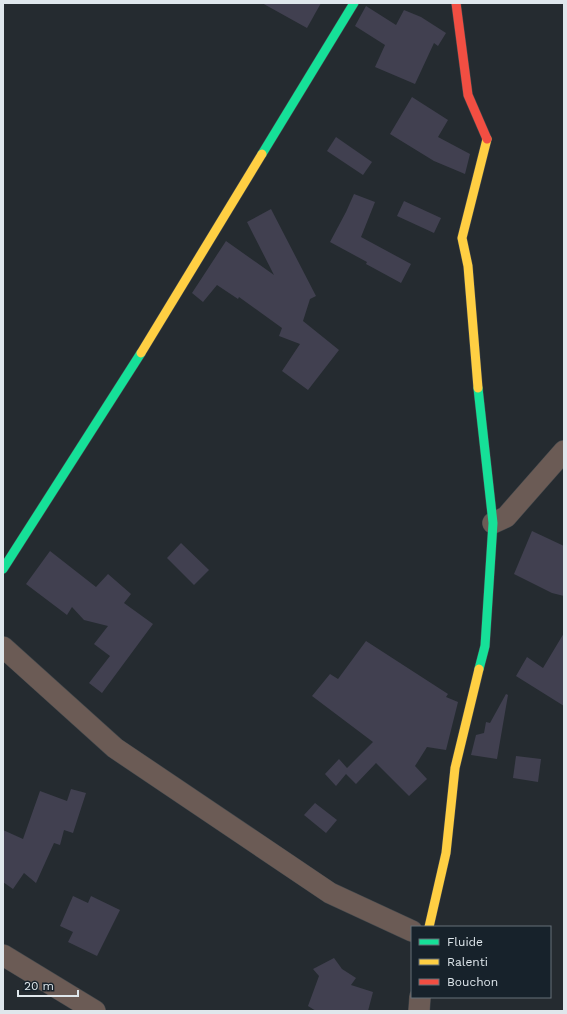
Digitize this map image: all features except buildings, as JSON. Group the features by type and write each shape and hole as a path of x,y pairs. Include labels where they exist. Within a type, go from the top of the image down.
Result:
{"street":[{"path":"3,569 122,385 354,3"},
{"path":"429,926 446,853 455,768 485,646 493,523 476,367 468,266 462,238 487,138 468,95 456,3"},
{"path":"493,523 506,517 564,451"},
{"path":"3,647 115,748 330,892 411,930"},
{"path":"3,955 94,1011"},
{"path":"419,1011 420,998"}],"traffic: fast":[{"path":"262,154 354,3"},
{"path":"3,569 141,353"},
{"path":"478,388 493,523 485,646 479,669"}],"traffic: slow":[{"path":"478,388 468,266 462,238 487,139"},
{"path":"141,353 262,154"},
{"path":"429,926 446,853 455,768 479,669"}],"traffic: jam":[{"path":"456,3 468,95 487,139"}]}
